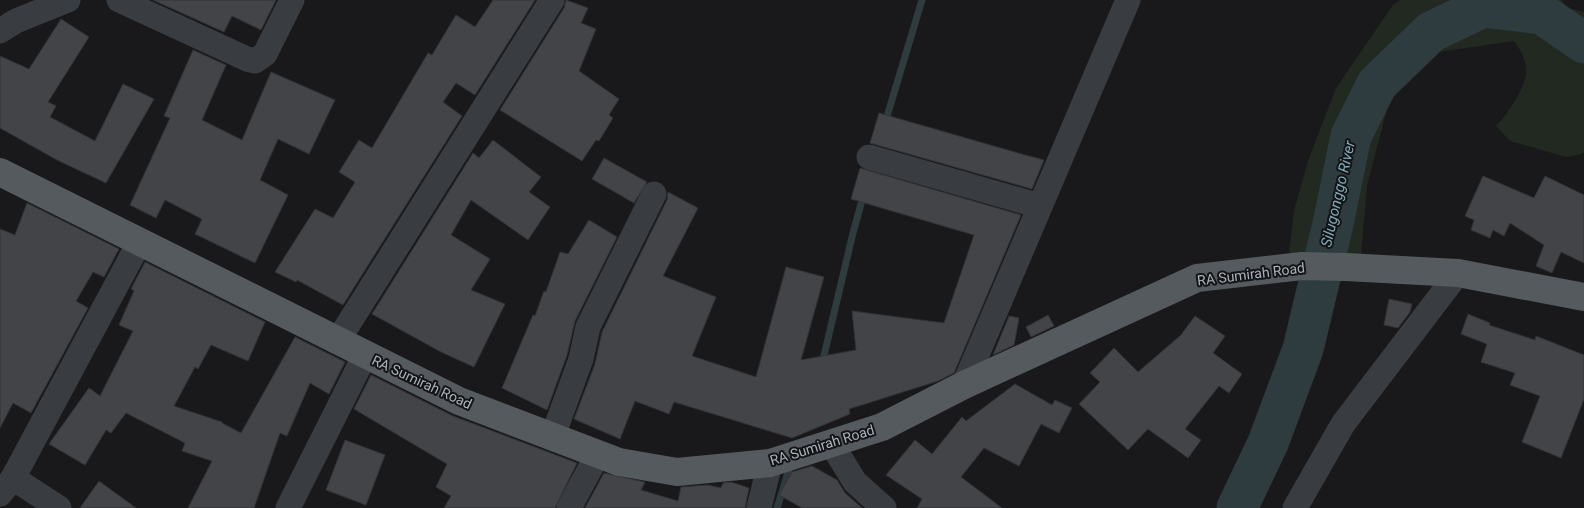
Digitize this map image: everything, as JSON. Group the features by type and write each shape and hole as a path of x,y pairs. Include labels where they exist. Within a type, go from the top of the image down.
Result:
{"main road":[{"name":"RA Sumirah Road","path":"0,172 459,401 619,462 677,472 777,461 882,427 964,385 1197,278 1302,266 1346,267 1458,273 1584,298"}],"street":[{"path":"0,31 16,21 68,0"},
{"path":"119,0 171,26 247,60 255,61 265,54 292,0"},
{"path":"338,342 552,0"},
{"path":"964,385 1128,0"},
{"path":"869,157 1040,206"},
{"path":"552,438 581,358 588,327 654,194"},
{"path":"59,508 6,486 139,243"},
{"path":"1295,508 1343,424 1458,273"},
{"path":"288,508 365,355"},
{"path":"832,443 855,482 884,508"},
{"path":"569,508 598,454"},
{"path":"759,508 777,461"}],"shaded area":[{"path":"1400,0 1562,0 1567,8 1584,12 1584,151 1582,154 1566,157 1510,141 1496,126 1505,116 1525,81 1525,61 1514,41 1425,54 1388,105 1367,186 1361,254 1289,253 1294,211 1308,161 1336,88 1393,5"}],"building":[{"path":"153,0 276,0 261,30 232,16 224,32"},
{"path":"493,0 535,0 475,95 456,83 443,102 462,116 343,305 297,280 296,282 275,272 315,209 333,218 355,182 339,172 359,140 372,148 428,53 432,55 456,15 475,27"},
{"path":"566,0 588,8 581,23 596,29 579,71 619,99 609,115 613,118 599,141 596,140 582,161 500,110 564,8"},
{"path":"61,19 89,37 48,102 56,106 50,117 95,141 123,84 154,99 106,183 57,160 0,128 0,56 29,69"},
{"path":"193,50 226,65 202,120 242,140 271,72 335,100 309,154 278,139 260,180 288,195 255,263 195,234 202,219 165,200 156,218 130,205 170,118 164,116"},
{"path":"879,113 1044,160 1032,189 870,143"},
{"path":"493,140 541,177 529,192 550,207 528,240 471,200 451,235 490,259 471,290 505,304 474,367 441,352 372,314 473,153 479,158"},
{"path":"604,158 647,182 634,203 592,179"},
{"path":"860,168 1021,215 954,373 938,381 849,409 850,414 792,438 674,402 669,414 635,401 620,439 574,419 595,364 602,332 667,200 668,192 698,208 663,276 716,297 692,356 756,377 786,267 824,277 801,360 856,350 852,311 944,323 974,235 851,199"},
{"path":"1483,176 1534,198 1545,176 1584,195 1584,263 1561,252 1552,273 1536,266 1544,245 1510,223 1504,236 1493,230 1490,238 1471,230 1474,220 1465,216"},
{"path":"27,203 119,249 104,277 93,272 76,301 88,308 31,413 13,403 0,428 0,229 15,235"},
{"path":"589,220 617,237 575,321 567,355 547,410 502,388 533,315 535,316 544,291 546,292 560,252 568,254"},
{"path":"145,262 265,322 248,361 211,345 198,369 195,367 174,406 222,422 241,433 295,337 345,362 329,394 310,383 287,436 280,433 254,508 188,508 212,461 182,451 185,443 126,413 111,433 106,430 85,465 49,444 89,388 100,396 133,331 119,325 134,291 131,289"},
{"path":"1389,299 1412,304 1410,312 1398,328 1384,325"},
{"path":"1468,314 1490,323 1489,325 1535,340 1536,336 1584,355 1584,399 1561,458 1522,442 1540,396 1510,385 1515,373 1481,362 1487,344 1461,334"},
{"path":"1048,315 1054,326 1031,337 1026,327"},
{"path":"1009,316 1019,318 1014,345 993,355"},
{"path":"1195,316 1225,336 1213,353 1242,374 1229,393 1219,386 1185,429 1201,440 1188,458 1148,429 1128,450 1079,404 1100,382 1090,373 1114,348 1138,372 1181,335"},
{"path":"371,375 453,416 577,463 555,508 444,508 451,496 436,487 447,464 354,409"},
{"path":"1015,384 1052,405 1055,400 1072,408 1059,433 1041,424 1019,466 984,448 961,477 1002,508 917,508 922,499 886,475 915,440 932,454 962,417 966,421"},
{"path":"345,440 385,455 366,505 326,490"},
{"path":"812,466 837,480 845,493 862,508 802,508 779,495 792,472"},
{"path":"604,473 645,482 641,490 678,501 681,487 708,485 721,488 723,483 731,482 749,488 745,508 585,508"},
{"path":"99,481 136,508 80,508"}],"waterway":[{"path":"885,123 922,0"},
{"name":"Silugonggo River","path":"1237,508 1268,443 1303,349 1333,224 1351,136 1377,84 1431,32 1483,7 1542,14 1584,43"},
{"path":"822,364 864,193"},
{"path":"777,508 791,463"}]}
